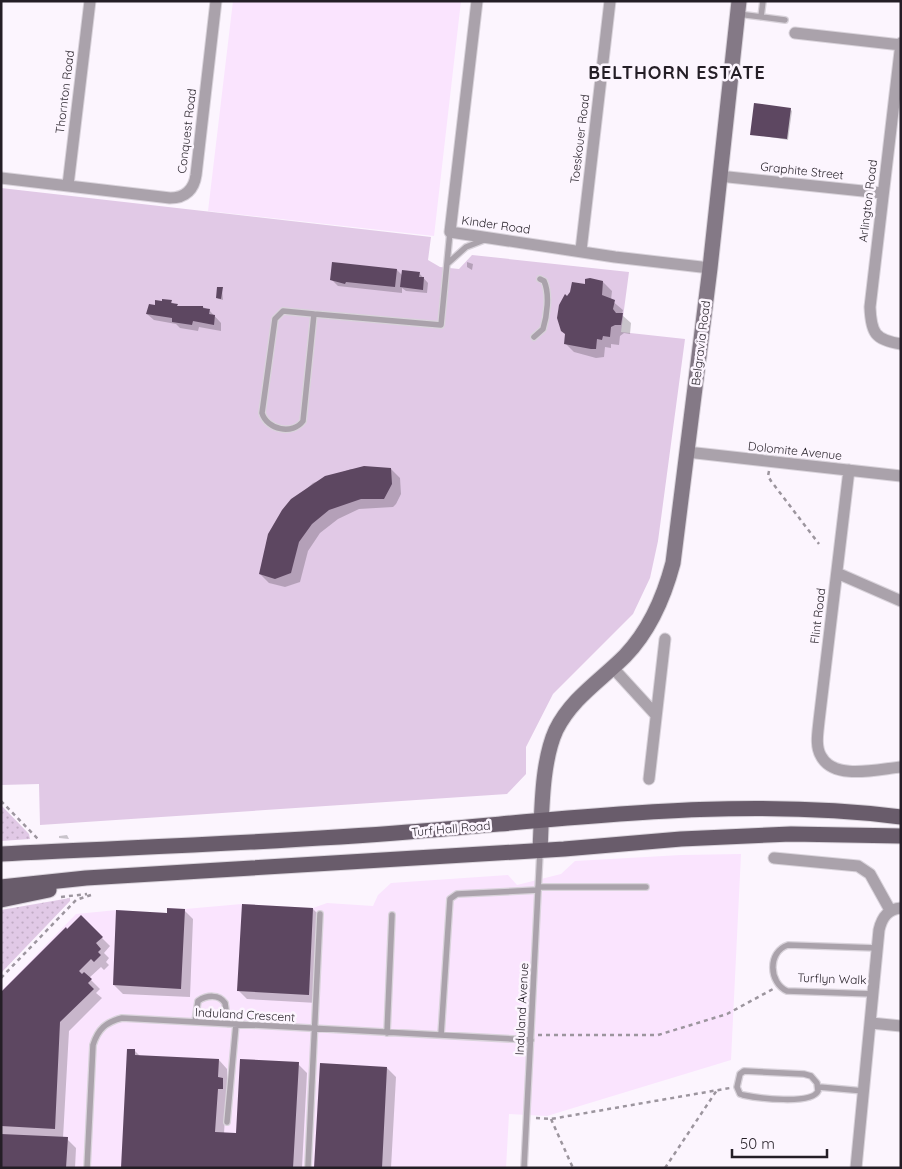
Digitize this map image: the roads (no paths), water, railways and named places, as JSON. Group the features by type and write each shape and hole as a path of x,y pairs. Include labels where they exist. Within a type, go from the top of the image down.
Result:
{"main road":[{"name":"Turf Hall Road","path":"1,854 372,835 748,807 814,809 901,817"},
{"name":"Turf Hall Road","path":"1,887 86,878 754,836 901,836"},
{"path":"1,900 54,889 86,878"}],"street":[{"name":"Thornton Road","path":"68,185 90,1"},
{"name":"Conquest Road","path":"1,178 170,198 183,196 191,189 196,175 216,1"},
{"name":"Kinder Road","path":"477,1 450,232 581,250 615,257 710,268"},
{"name":"Toeskouer Road","path":"581,250 610,1"},
{"name":"Belgravia Road","path":"540,850 547,763 556,731 575,700 613,668 644,632 666,590 676,546 710,268 738,8"},
{"path":"795,33 901,44"},
{"name":"Arlington Road","path":"901,44 899,74 882,193 870,322 872,329 880,338 901,344"},
{"name":"Graphite Street","path":"720,176 882,193"},
{"name":"Dolomite Avenue","path":"687,452 901,476"},
{"name":"Flint Road","path":"849,470 818,738 819,750 826,762 835,768 849,771 901,767"},
{"path":"837,573 901,601"},
{"path":"649,779 665,639"},
{"path":"613,668 656,715"},
{"name":"Turflyn Walk","path":"774,858 858,866 870,874 896,909 880,924 856,1168"},
{"path":"871,1023 901,1026"}],"lane":[{"path":"761,17 763,1"},
{"path":"738,8 761,17 784,20"},
{"path":"314,314 303,421 297,427 289,429 272,426 264,419 262,413 275,319 284,311 441,325 450,232"},
{"path":"447,264 466,247 491,237"},
{"path":"534,337 543,329 546,316 547,288 544,281 540,279"},
{"name":"Induland Avenue","path":"524,1168 540,850"},
{"path":"441,1036 451,897 457,894 538,888 646,887"},
{"path":"308,1166 320,914"},
{"path":"387,1033 392,915"},
{"name":"Turflyn Walk","path":"874,994 801,993 788,991 778,986 773,974 774,961 778,951 788,944 877,948"},
{"path":"195,1022 198,1001 205,997 216,996 225,1003 228,1024"},
{"name":"Induland Crescent","path":"87,1168 94,1045 97,1034 104,1025 122,1018 441,1036 531,1038"},
{"path":"227,1122 236,1024"},
{"path":"754,1071 807,1074 815,1079 819,1087 816,1095 801,1099 747,1096 740,1094 737,1087 740,1074 754,1071"},
{"path":"819,1087 864,1091"}],"district":[{"name":"BELTHORN ESTATE","path":"677,73"}]}
